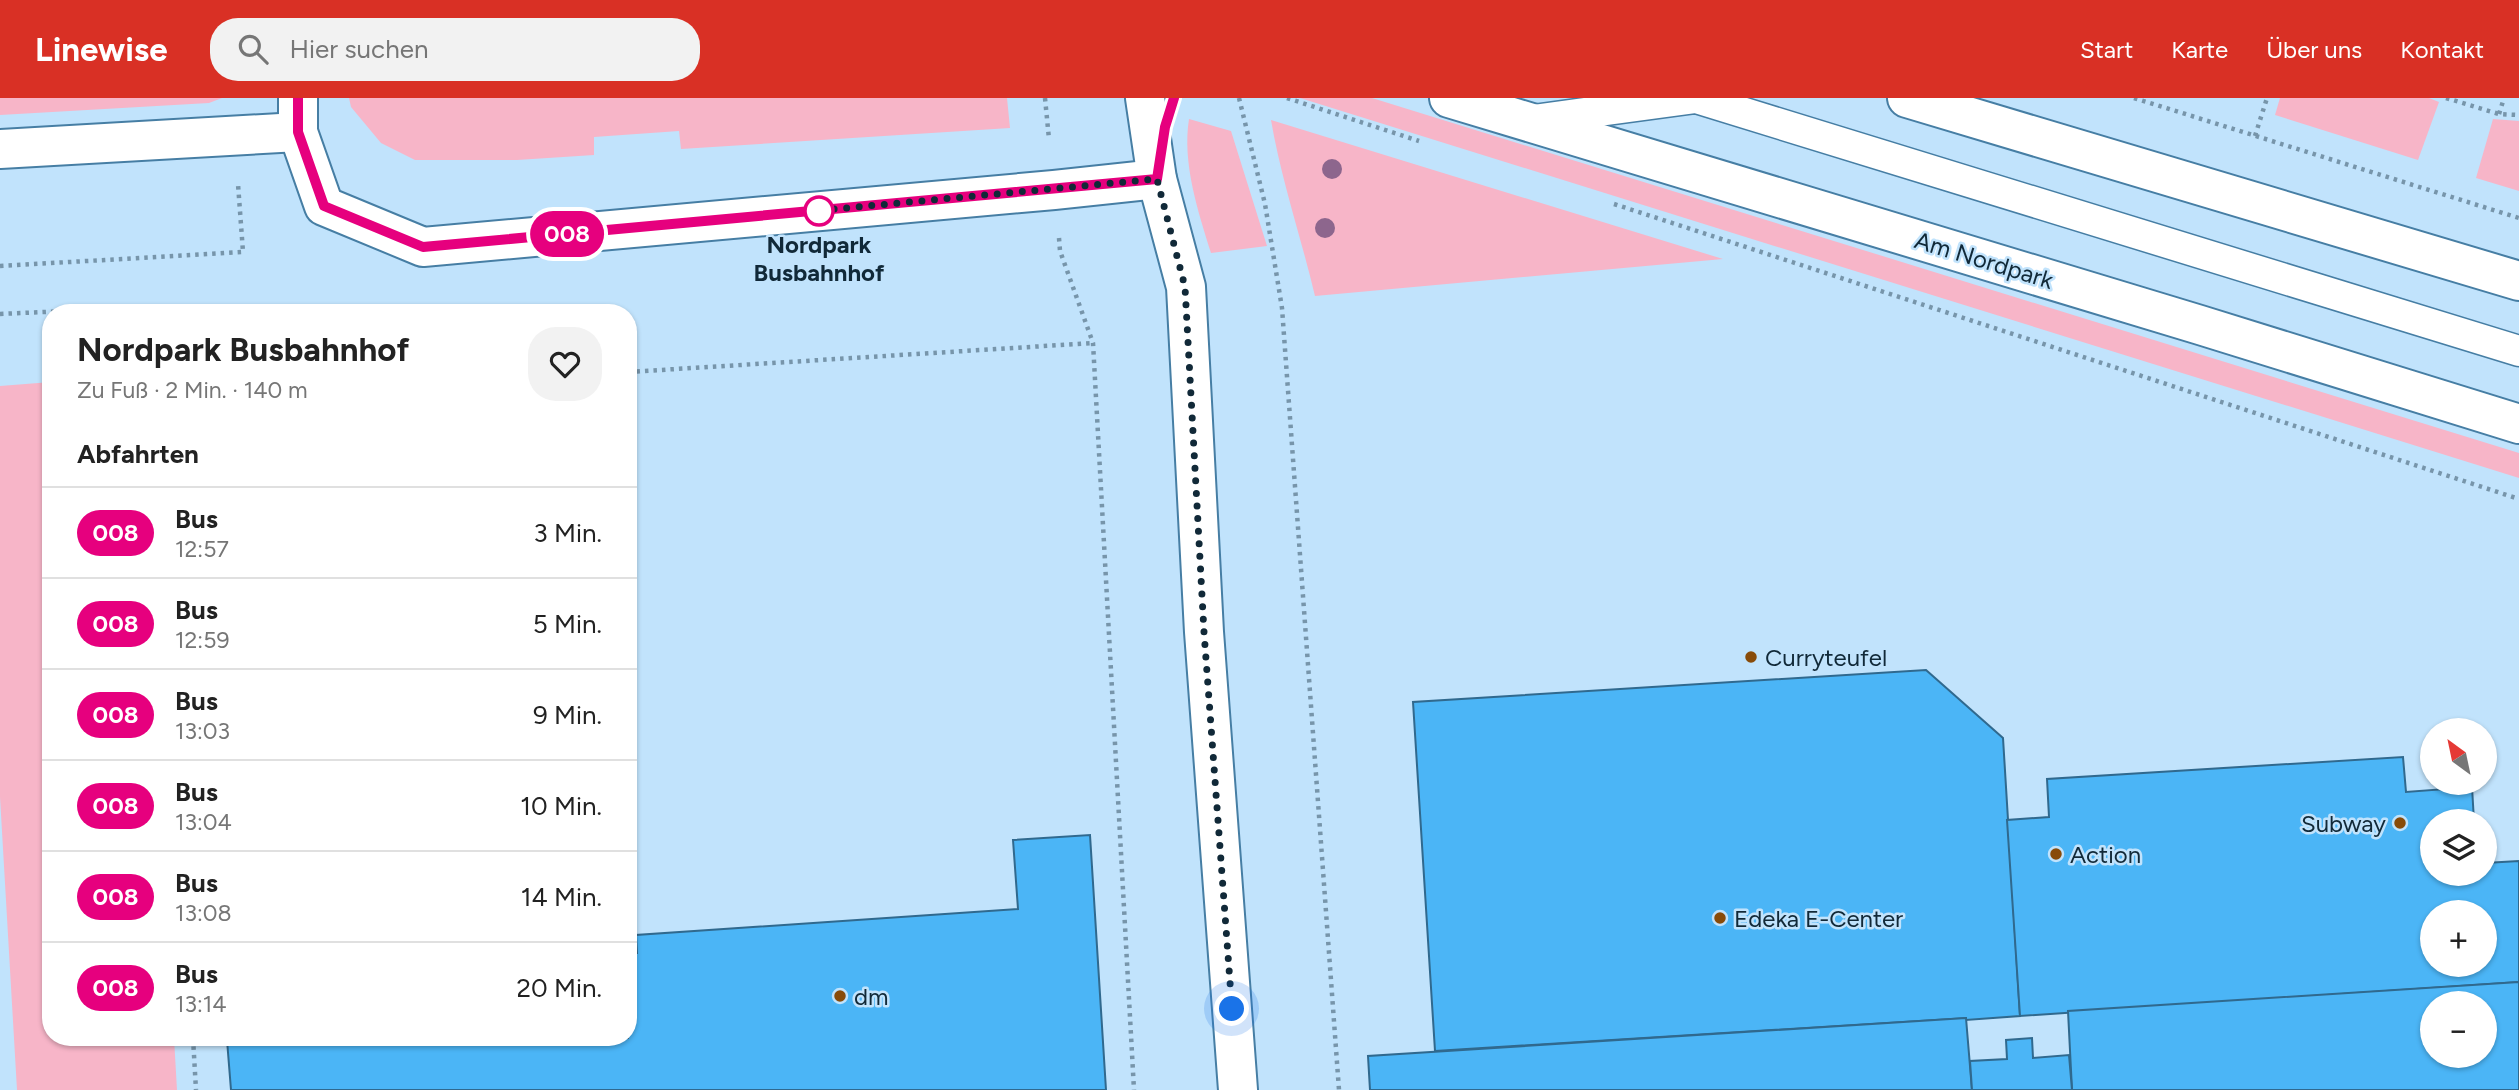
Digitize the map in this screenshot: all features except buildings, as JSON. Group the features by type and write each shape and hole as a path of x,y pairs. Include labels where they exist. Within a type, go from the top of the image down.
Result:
{"street":[{"path":"1145,98 1157,179 1185,287 1205,646 1238,1090"},
{"path":"1157,179 1165,127 1174,98"},
{"name":"Am Nordpark","path":"1449,98 2519,424"},
{"path":"1907,98 2519,281"},
{"path":"0,149 236,135 298,115 324,206 423,247 1157,179"}],"lane":[{"path":"1522,121 1696,98 2519,351"}],"path":[{"path":"1239,98 1265,204 1282,308 1339,1090"},
{"path":"1287,98 1420,141"},
{"path":"2134,98 2519,218"},
{"path":"2255,136 2267,98"},
{"path":"2446,98 2500,114 2519,115"},
{"path":"2500,114 2504,98"},
{"path":"0,266 243,252 236,135"},
{"path":"1054,190 1060,251 1093,343 1134,1090"},
{"path":"1605,202 2519,499"},
{"path":"0,314 42,312"},
{"path":"637,371 1093,343"},
{"path":"193,1046 196,1090"}],"shaded area":[{"path":"0,98 222,98 209,103 0,115"},
{"path":"349,98 1007,98 1010,128 681,149 679,131 594,137 594,155 517,160 415,160 381,143 351,107"},
{"path":"1300,98 1372,98 2519,453 2519,478"},
{"path":"2280,98 2429,98 2439,102 2418,160 2275,115"},
{"path":"1189,119 1231,131 1267,246 1211,253 1189,170"},
{"path":"2493,119 2519,121 2519,191 2476,178"},
{"path":"1271,120 1723,259 1315,296"},
{"path":"42,383 42,1046 174,1046 177,1090 17,1090 0,797 0,386"}],"bus line":[{"name":"008","path":"298,98 298,132 324,206 423,247 1157,179 1165,127 1174,98"}],"place":[{"name":"Nordpark Busbahnhof","path":"819,211"},
{"name":"Curryteufel","path":"1751,657"},
{"name":"Subway","path":"2400,823"},
{"name":"Action","path":"2056,854"},
{"name":"Edeka E-Center","path":"1720,918"},
{"name":"dm","path":"840,996"}],"route":[{"path":"819,211 814,211 1157,179 1185,287 1204,632 1232,1009"}]}
